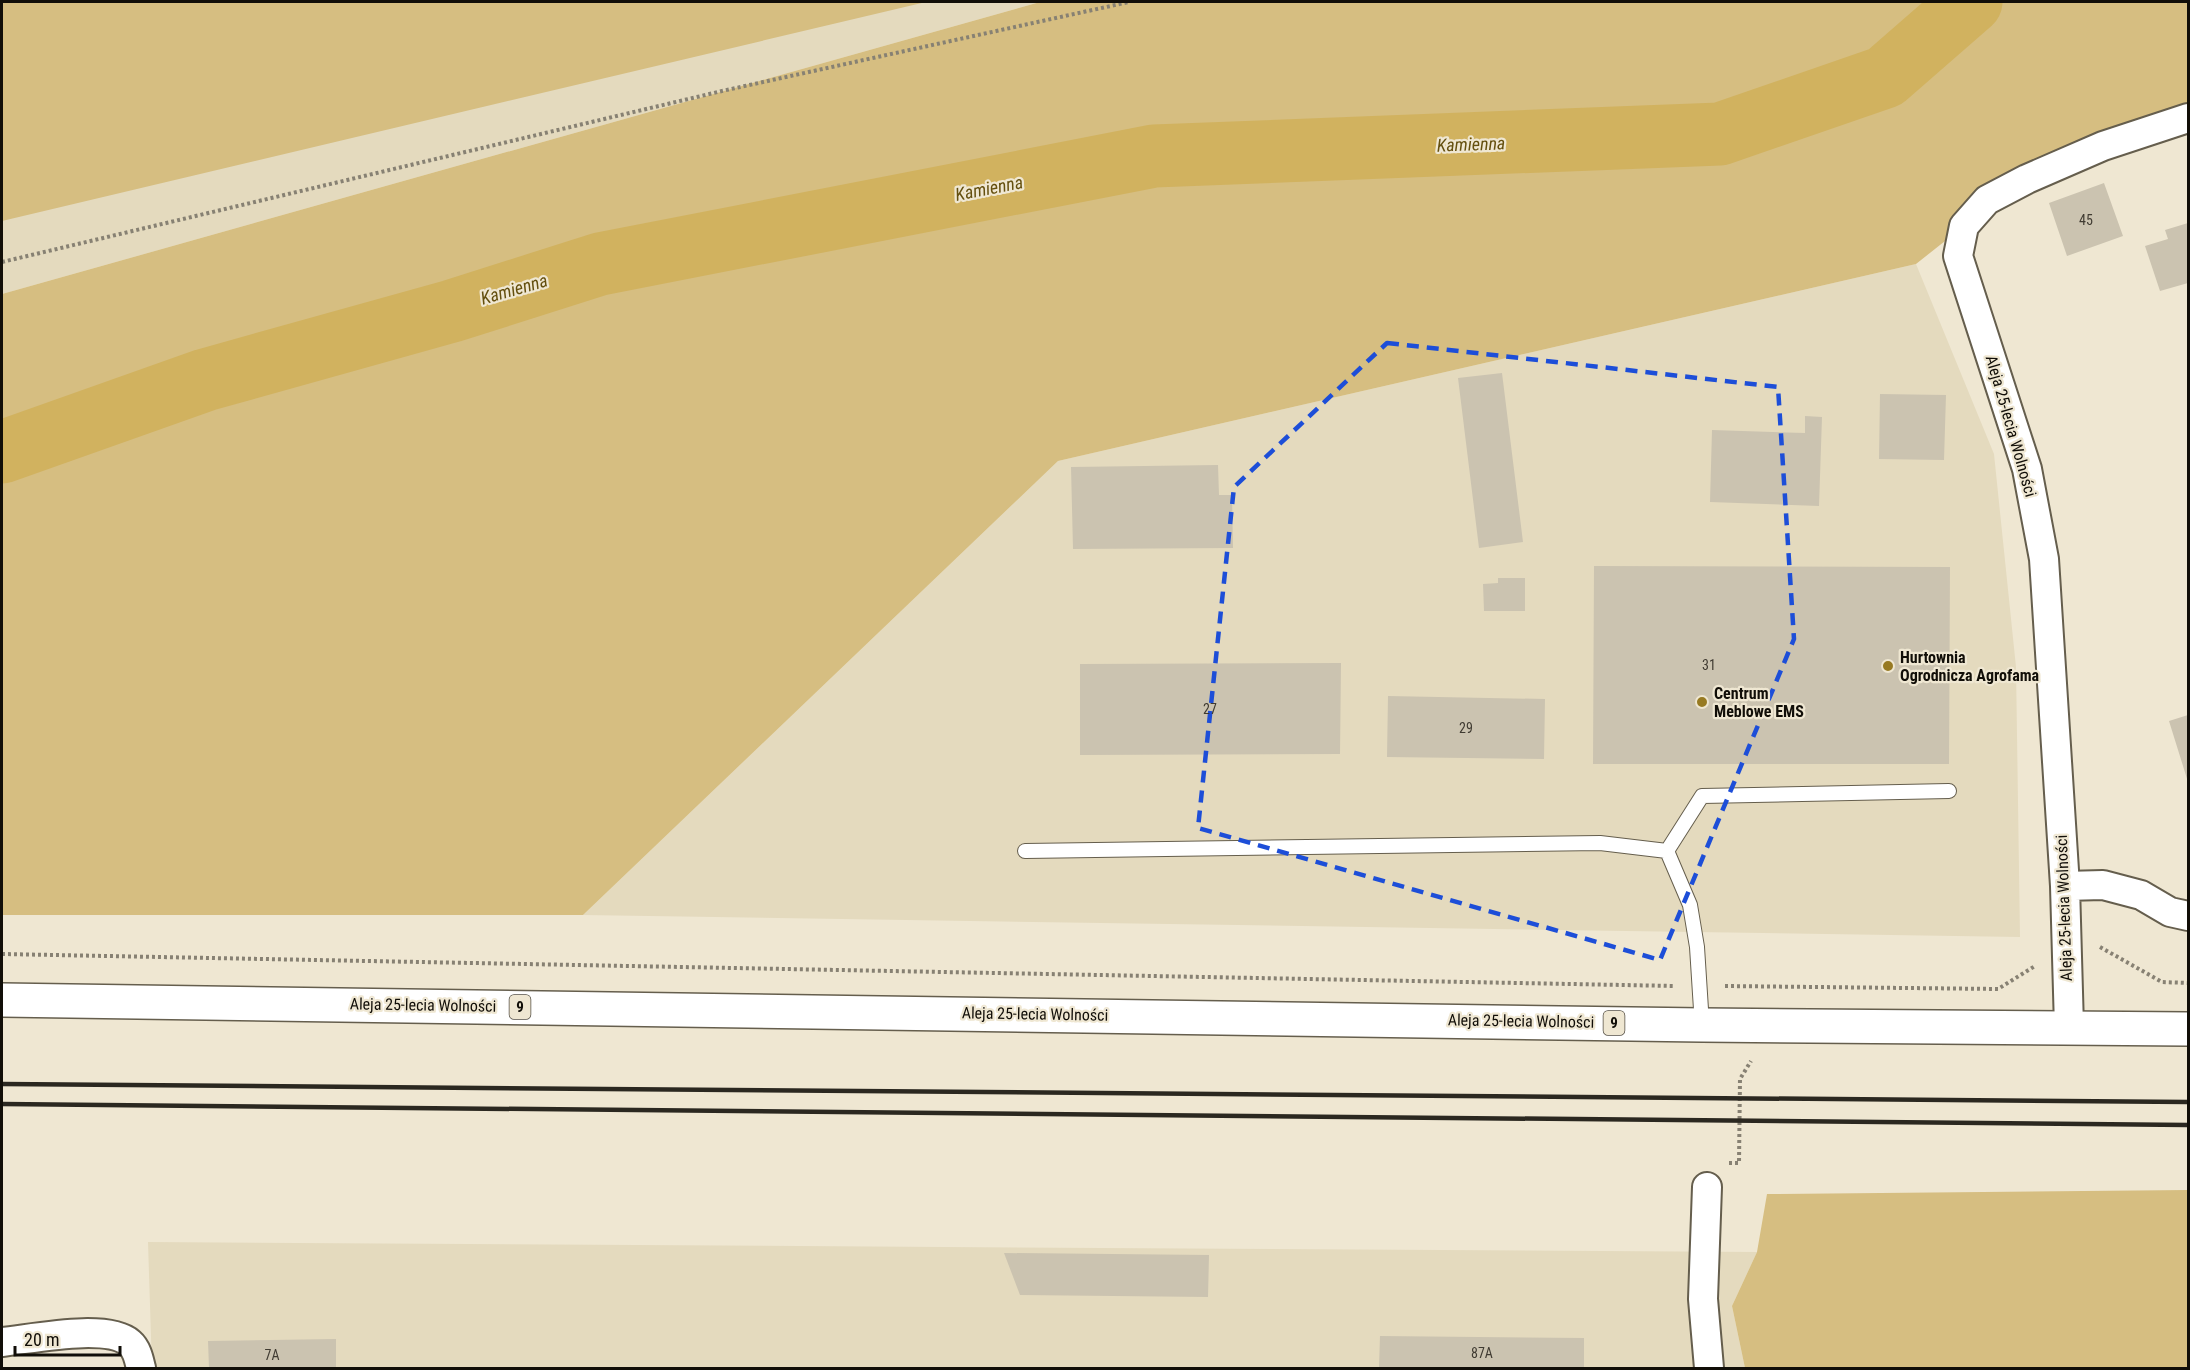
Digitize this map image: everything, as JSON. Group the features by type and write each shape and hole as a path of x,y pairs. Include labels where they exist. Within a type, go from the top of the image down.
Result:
{"main road":[{"name":"Aleja 25-lecia Wolności","path":"2,1000 1702,1025 2188,1029"}],"street":[{"name":"Aleja 25-lecia Wolności","path":"2069,1027 2065,886 2044,559 2027,469 1958,256 1964,226 1987,200 2103,146 2188,118"},
{"path":"2065,886 2103,885 2141,895 2170,912 2188,916"},
{"path":"1707,1187 1703,1299 1709,1368"},
{"path":"2,1342 109,1334 129,1342 135,1350 141,1368"}],"lane":[{"path":"1668,851 1702,796 1949,791"},
{"path":"1025,850 1599,843 1668,851"},
{"path":"1668,851 1690,905 1701,986 1702,1025"}],"path":[{"path":"2,262 722,91 1129,2"},
{"path":"2,954 1701,986 1998,989 2065,948 2101,947 2162,982 2188,983"},
{"path":"1707,1187 1708,1163 1739,1163 1740,1079 1756,1053"}],"highlighted area":[{"path":"1387,343 1778,387 1794,639 1660,960 1198,828 1234,487"}],"shaded area":[{"path":"2,2 1040,2 2,294"},
{"path":"2,2 926,2 2,221"},
{"path":"1040,2 2188,2 2188,118 2103,146 1964,226 1916,264 1058,461 583,915 2,915 2,294"},
{"path":"1916,264 1994,454 2016,667 2020,937 583,915 1058,461"},
{"path":"2188,1190 2188,1368 1745,1368 1732,1306 1757,1252 1767,1194"},
{"path":"148,1242 1757,1252 1732,1306 1745,1368 152,1368"}],"building":[{"path":"2104,183 2123,236 2067,256 2049,203"},
{"path":"2188,223 2188,283 2160,291 2145,246 2168,239 2165,230"},
{"path":"1502,373 1523,542 1479,548 1458,378"},
{"path":"1880,394 1946,395 1944,460 1879,459"},
{"path":"1805,416 1822,417 1819,506 1710,502 1712,430 1805,433"},
{"path":"1218,465 1219,495 1232,495 1233,548 1073,549 1071,467"},
{"path":"1594,566 1950,567 1949,764 1593,764"},
{"path":"1498,578 1525,578 1525,611 1484,611 1483,584 1498,583"},
{"path":"1341,663 1340,754 1080,755 1080,664"},
{"path":"1388,696 1545,699 1544,759 1387,757"},
{"path":"2188,715 2188,782 2169,721"},
{"path":"1004,1253 1209,1255 1208,1297 1020,1295"},
{"path":"1380,1336 1584,1338 1584,1368 1379,1368"},
{"path":"336,1339 336,1368 209,1368 208,1341"}],"waterway":[{"name":"Kamienna","path":"2,452 205,380 452,311 600,264 1154,156 1720,134 1885,77 1971,2"}],"railway":[{"path":"2,1084 2188,1102"},
{"path":"2,1104 2188,1125"}],"place":[{"name":"Hurtownia Ogrodnicza Agrofama","path":"1888,666"},
{"name":"Centrum Meblowe EMS","path":"1702,702"}]}
